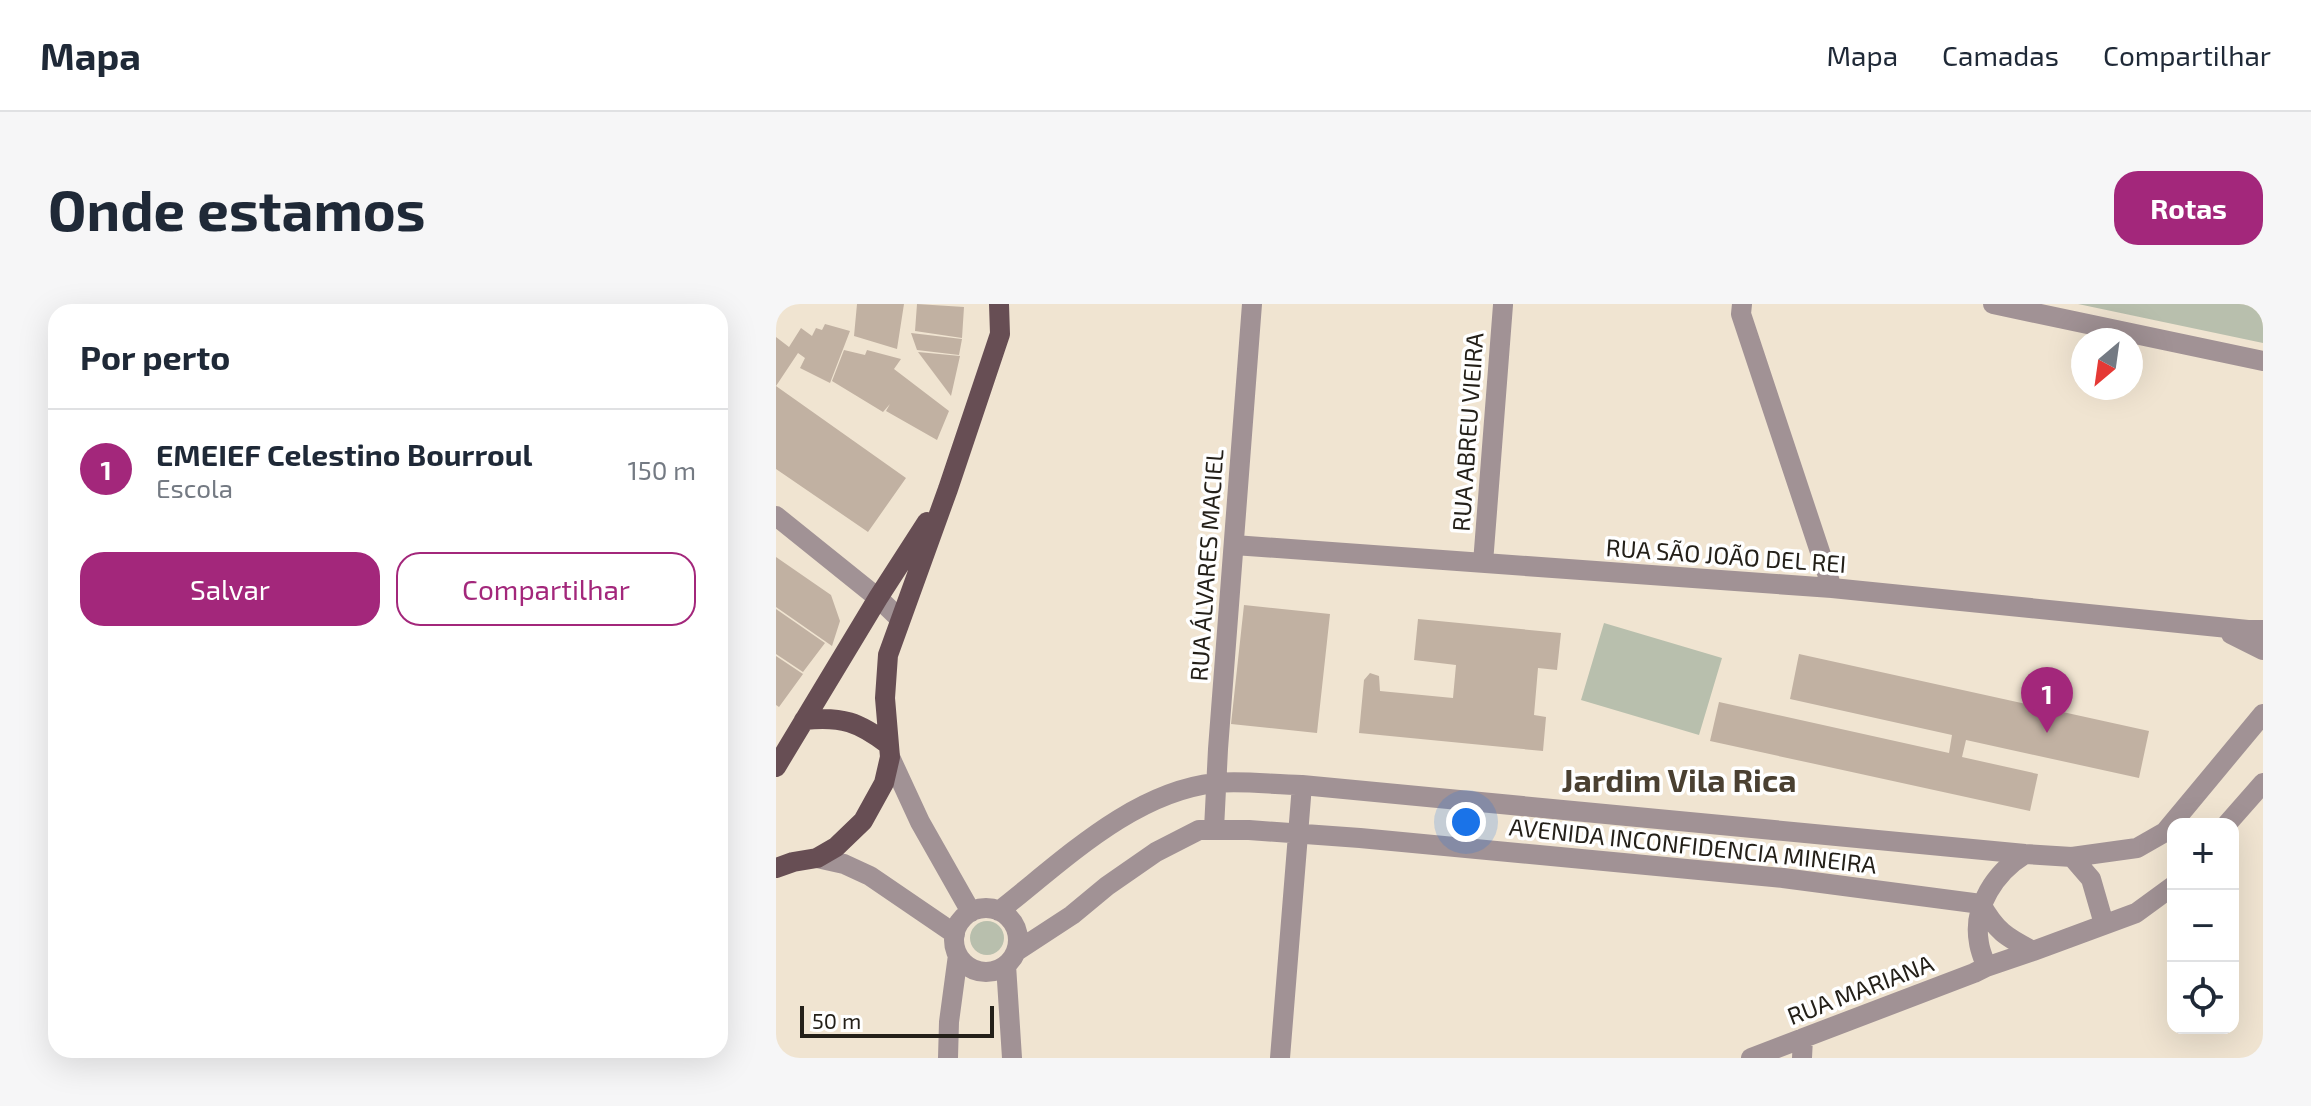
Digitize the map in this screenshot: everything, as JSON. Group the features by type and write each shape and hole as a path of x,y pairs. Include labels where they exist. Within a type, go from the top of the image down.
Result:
{"main road":[{"path":"782,863 817,858 836,847 863,821 884,783 890,751 885,698 888,655 1000,334 999,304"},
{"path":"776,767 948,489"},
{"path":"804,720 844,719 867,728 890,751"}],"street":[{"name":"RUA ÁLVARES MACIEL","path":"1214,829 1252,304"},
{"path":"1993,304 2263,361"},
{"name":"RUA ABREU VIEIRA","path":"1483,563 1503,305"},
{"path":"1741,309 1832,588"},
{"path":"776,516 900,619"},
{"name":"RUA SÃO JOÃO DEL REI","path":"1234,545 1832,588 2263,630"},
{"name":"RUA SÃO JOÃO DEL REI","path":"2213,626 2263,650"},
{"name":"AVENIDA INCONFIDENCIA MINEIRA","path":"999,911 1114,821 1179,790 1217,783 1302,785 2025,854 2072,857 2137,848 2165,832 2263,714"},
{"path":"890,751 920,822 971,912"},
{"path":"2232,818 2263,783"},
{"path":"1280,1058 1302,785"},
{"name":"AVENIDA INCONFIDENCIA MINEIRA","path":"1012,958 1156,852 1199,830 1214,829 1783,878 1981,904"},
{"path":"1986,967 1978,941 1981,904 2005,869 2025,854"},
{"path":"2072,857 2091,879 2104,924"},
{"path":"817,858 844,864 870,876 955,934"},
{"path":"1981,904 1992,923 2009,939 2033,951 2136,913 2168,890"},
{"path":"1012,958 997,970 985,972 964,964 954,944 958,925 980,908 999,911 1007,916 1017,932 1012,958 1012,1058"},
{"name":"RUA MARIANA","path":"1751,1058 1802,1048 1986,967 2033,951"},
{"path":"948,1058 949,1022 958,955"}],"green space":[{"path":"2078,304 2263,304 2263,343"},
{"path":"1604,623 1722,658 1699,735 1581,700"},
{"path":"987,921 999,926 1004,938 999,950 987,955 975,950 970,938 975,926"}],"building":[{"path":"857,304 904,304 897,349 854,336"},
{"path":"917,304 964,307 962,338 915,331"},
{"path":"825,324 850,331 830,383 800,368 805,358 798,353 776,386 776,337 789,347 801,328 812,336 816,328 822,330"},
{"path":"911,333 962,339 959,355 917,350"},
{"path":"844,350 865,355 867,350 901,359 894,369 949,411 937,440 886,411 890,404 883,412 832,381"},
{"path":"918,352 960,356 951,396"},
{"path":"776,386 906,478 868,532 776,469"},
{"path":"776,557 831,595 840,621 832,646 776,607"},
{"path":"1244,605 1330,614 1317,733 1231,724"},
{"path":"776,609 825,643 803,672 776,654"},
{"path":"1418,619 1561,633 1557,670 1538,668 1534,715 1546,717 1543,751 1359,733 1364,680 1370,673 1379,676 1380,691 1453,698 1456,665 1414,660"},
{"path":"1799,654 2149,731 2139,778 1966,740 1962,757 2038,774 2030,811 1710,741 1719,702 1949,753 1952,735 1790,699"},
{"path":"776,656 803,674 779,707 776,705"}],"place":[{"name":"EMEIEF Celestino Bourroul","path":"2047,733"}],"district":[{"name":"Jardim Vila Rica","path":"1679,779"}]}
